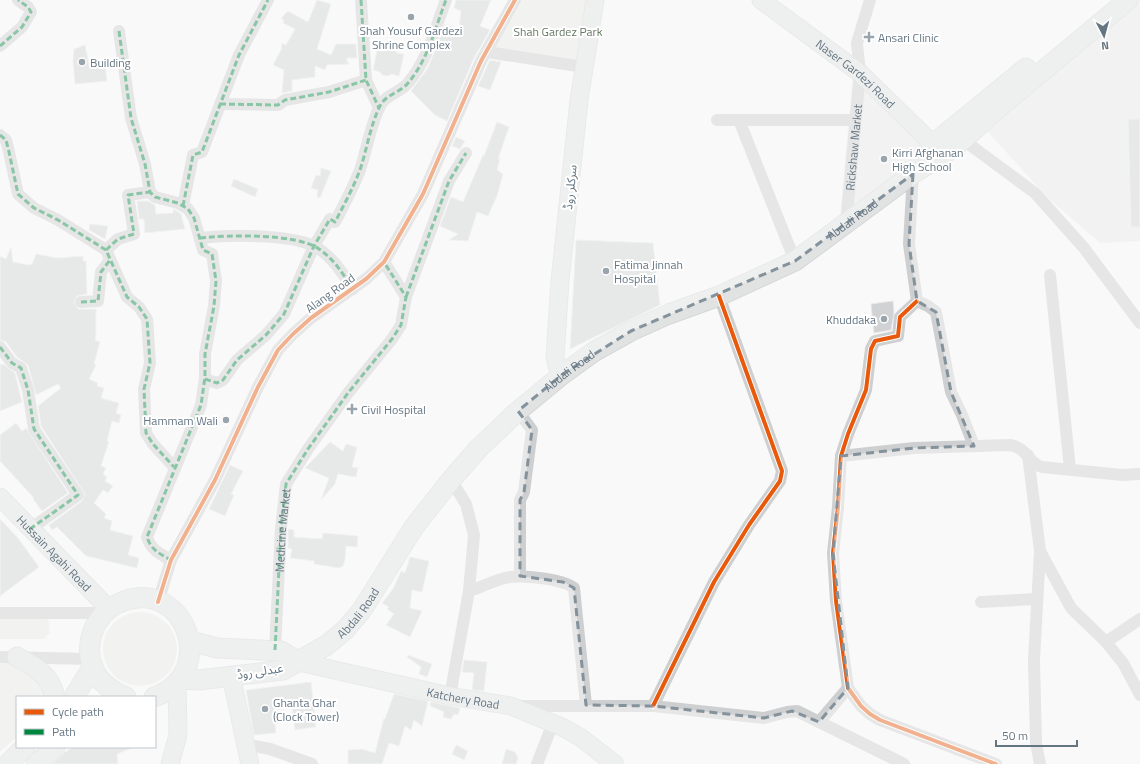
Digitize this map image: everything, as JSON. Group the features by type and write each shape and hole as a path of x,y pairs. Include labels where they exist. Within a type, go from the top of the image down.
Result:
{"main road":[{"name":"سرکلر روڈ","path":"563,374 557,366 555,357 557,316 584,67 595,0"},
{"name":"Naser Gardezi Road","path":"761,0 860,73 938,150"},
{"name":"Abdali Road","path":"299,662 327,645 345,630 362,610 414,527 451,480 478,449 518,411 563,374 595,351 632,331 669,314 719,296 796,261 914,173 938,150 1113,0"},
{"name":"Abdali Road","path":"956,135 996,110 1128,0"},
{"name":"Hussain Agahi Road","path":"0,497 107,611"},
{"path":"124,696 109,689 97,674 92,662 92,634 97,623 107,611 128,600 148,599 166,606 179,617 186,629 190,641 189,661 179,681 163,694 156,696"},
{"name":"عبدلی روڈ","path":"179,681 200,680 283,670 299,662 287,654 275,650 217,648 190,641"},
{"path":"9,657 38,668 48,678 54,696"},
{"path":"75,696 92,662"},
{"name":"Katchery Road","path":"299,662 450,696 510,706 553,723 580,737 616,764"},
{"path":"231,676 244,744 250,764"},
{"path":"170,764 178,735 179,681"},
{"path":"8,764 24,748"},
{"path":"36,764 54,748"}],"street":[{"path":"0,46 22,27 31,12 28,7 18,0"},
{"path":"183,206 193,155 202,152 239,54 268,0"},
{"path":"361,0 366,80 379,108"},
{"path":"205,379 217,383 223,380 237,360 266,335 284,314 314,246 330,219 335,222 346,202 360,170 373,122 379,108 388,96 400,91 408,84 422,62 446,0"},
{"name":"Alang Road","path":"158,602 171,560 215,480 258,387 278,350 311,318 353,289 384,262 423,194 481,61 515,0"},
{"name":"Rickshaw Market","path":"846,224 854,120 860,73 857,43 870,0"},
{"path":"119,31 131,118 145,164 150,192 155,197 178,203 188,209 194,218 203,250 212,254 216,281 214,306 205,354 205,379 200,405 147,537 149,545 153,550 171,560"},
{"path":"487,52 584,67"},
{"path":"220,104 278,106 285,100 329,92 366,80"},
{"path":"717,120 854,120"},
{"path":"739,120 796,261"},
{"path":"0,135 6,140 10,152 18,194 34,208 108,255 127,297 139,307 147,319 150,363 144,389 146,433 153,444 174,467"},
{"path":"956,135 1035,193 1084,248 1140,322"},
{"name":"Medicine Market","path":"275,650 281,528 286,484 308,449 348,393 392,339 400,325 406,297 449,181 466,153"},
{"path":"914,173 909,244 917,301"},
{"path":"81,302 98,302 101,272 108,255 118,240 134,234 128,195 150,192"},
{"path":"200,238 226,236 294,239 314,246 335,263 353,289"},
{"path":"384,262 406,297"},
{"path":"1050,275 1070,469"},
{"path":"653,706 714,582 749,525 780,481 782,471 719,296"},
{"path":"917,301 936,312 951,392 974,446"},
{"path":"917,301 900,317 898,336 878,340 872,345 866,390 848,434 841,456 838,507 833,553 836,601 848,688 861,706 880,720 996,764"},
{"path":"0,347 12,363 21,368 28,390 34,429 78,495 30,529"},
{"path":"518,411 532,430 524,492 520,500 520,576"},
{"path":"841,456 914,448 1010,445 1022,449 1036,466 1122,475 1140,474"},
{"path":"1028,455 1040,551 1036,598 1034,660 1034,722 1040,764"},
{"path":"450,696 469,591 474,535 466,504 451,480"},
{"path":"1040,551 1071,608 1106,642 1123,663 1140,695"},
{"path":"469,591 508,577 520,576 563,582 574,588 586,705"},
{"path":"981,602 1036,598"},
{"path":"0,613 107,611"},
{"path":"1106,642 1140,619"},
{"path":"9,657 92,662"},
{"path":"819,722 848,688"},
{"path":"510,706 653,706 764,718 792,711 798,711 904,764"},
{"path":"537,764 553,723"},
{"path":"244,744 270,749 312,764"}],"highlighted area":[{"path":"913,174 909,244 917,301 936,312 951,392 974,446 914,448 841,456 833,553 848,688 819,722 792,711 764,718 653,706 586,705 574,588 563,582 520,576 520,500 524,492 532,430 518,411 563,374 631,331 795,261"}],"shaded area":[{"path":"1136,0 1140,0 1140,241 1100,243 1048,198 987,131"},
{"name":"Kirri Afghanan High School","path":"853,74 932,145 839,229"}],"green space":[{"name":"Shah Gardez Park","path":"515,0 595,0 584,67 487,52"},
{"path":"140,612 161,618 171,628 177,649 171,670 161,680 140,686 119,680 109,670 103,649 109,628 119,618"},
{"path":"0,616 47,619 49,622 50,633 44,639 0,639"},
{"path":"0,662 19,664 30,670 47,696 16,696 16,738 0,752"}],"building":[{"path":"317,0 331,4 317,49 331,55 336,44 356,44 357,58 347,58 347,62 350,64 327,65 325,70 315,66 315,77 292,80 292,91 282,93 284,70 273,65 281,50 282,43 286,45 295,29 283,23 284,20 281,18 288,11 308,22"},
{"path":"456,0 491,0 480,26 490,30 474,58 447,121 435,115 411,91 428,68 445,24 459,29 461,11 454,8"},
{"path":"85,45 89,65 105,65 107,81 75,84 73,61 74,49"},
{"path":"378,46 395,49 397,53 404,54 399,76 391,74 388,76 382,75 380,72 373,70"},
{"path":"490,60 501,62 490,90 478,86"},
{"path":"1128,119 1140,119 1140,227 1131,227"},
{"path":"497,122 509,127 498,159 500,158 497,170 503,174 497,196 488,216 477,212 468,241 449,240 458,234 440,226 451,197 463,202 483,155 484,156"},
{"path":"456,137 465,141 460,149 452,146"},
{"path":"321,168 331,171 320,198 317,197 318,190 311,188 316,175 320,176"},
{"path":"234,179 258,189 255,197 231,186"},
{"path":"137,201 148,201 155,205 156,214 173,213 173,209 175,210 181,214 185,229 145,233 144,219 139,219"},
{"path":"90,224 108,226 105,239 89,230"},
{"path":"576,240 653,243 660,305 570,349"},
{"path":"11,247 13,262 28,265 32,264 36,254 58,258 83,256 83,261 86,261 87,294 77,296 74,302 78,309 96,309 95,340 100,342 94,364 96,365 89,379 98,383 97,386 104,388 101,398 119,403 116,413 121,415 119,423 112,421 107,441 109,442 101,466 106,468 103,474 107,477 105,481 113,486 108,493 103,490 94,503 106,514 104,518 112,521 110,530 133,536 128,555 139,558 137,568 86,556 57,527 52,530 49,525 82,501 85,494 41,426 38,406 61,388 58,384 36,395 28,365 17,357 6,342 0,340 0,256 6,259"},
{"name":"Khuddaka","path":"893,301 894,313 891,330 874,333 871,304"},
{"path":"3,364 15,373 22,402 0,411 0,365"},
{"path":"16,423 22,431 26,428 68,493 42,511 33,499 34,498 0,461 0,435"},
{"path":"330,442 343,451 346,444 357,447 352,467 358,468 356,477 338,474 335,484 321,500 329,478 305,468"},
{"path":"230,465 243,471 231,494 234,495 225,516 209,509"},
{"path":"0,519 18,538 39,567 0,596"},
{"path":"288,529 294,530 294,537 322,539 323,533 358,536 357,547 346,546 345,560 343,566 339,568 314,564 314,561 290,558 292,549 288,548"},
{"path":"410,557 429,561 422,592 412,590 410,608 422,611 410,637 386,625 394,614 387,609 389,607 382,603 393,589 401,571 405,573"},
{"path":"408,655 432,664 427,677 419,674 421,667 407,657"},
{"path":"464,660 487,662 484,691 472,690 474,673 462,672"},
{"name":"Ghanta Ghar (Clock Tower)","path":"311,682 316,727 295,730 292,708 273,710 276,733 254,735 246,690"},
{"path":"394,694 428,701 422,726 414,720 411,730 405,726 399,746 389,743 382,764 348,764 348,750 362,749 375,753 384,718 385,719"},
{"path":"431,702 460,708 458,715 454,714 451,719 443,717 444,712 430,706"},
{"path":"456,745 468,751 464,760 452,754"},
{"path":"72,748 132,748 117,754 118,764 52,764 65,752"},
{"path":"506,749 515,752 518,758 516,764 502,764"}],"marked path":[{"path":"0,46 22,27 31,12 28,7 18,0"},
{"path":"183,206 193,155 202,152 239,55 268,0"},
{"path":"361,0 366,80 379,108"},
{"path":"205,379 217,383 223,380 237,360 266,335 284,314 314,246 330,219 335,222 351,190 360,170 371,130 380,106 389,96 405,86 415,74 426,54 446,0"},
{"path":"119,31 131,118 145,164 150,192 155,197 178,203 188,209 194,218 203,250 212,254 216,281 214,306 205,354 205,377 201,405 147,537 153,548 171,560"},
{"path":"220,104 278,105 285,100 329,92 366,80"},
{"path":"0,135 6,140 18,194 34,208 58,220 106,250 127,297 139,307 147,319 150,363 144,389 146,433 153,444 174,467"},
{"path":"406,297 449,181 466,153"},
{"path":"106,250 118,239 134,234 128,195 150,192"},
{"path":"200,238 261,236 295,240 308,244 319,249 329,257 353,289"},
{"path":"81,302 98,301 101,272 110,260"},
{"path":"275,650 281,528 286,484 308,449 348,393 392,339 401,325 406,297 384,262"},
{"path":"0,347 12,363 21,368 28,390 34,429 78,495 30,529"}],"cycle path":[{"path":"158,602 171,560 215,480 258,387 278,350 311,318 366,279 384,262 423,194 481,61 515,0"},
{"path":"653,706 714,582 749,525 780,481 782,471 719,296"},
{"path":"917,301 900,317 898,336 875,341 871,349 866,390 848,434 841,456 838,507 833,553 836,601 848,688 861,706 880,720 996,764"}],"place":[{"name":"Shah Yousuf Gardezi Shrine Complex","path":"411,17"},
{"name":"Ansari Clinic","path":"869,37"},
{"name":"Building","path":"82,62"},
{"name":"Kirri Afghanan High School","path":"884,159"},
{"name":"Fatima Jinnah Hospital","path":"606,271"},
{"name":"Khuddaka","path":"884,319"},
{"name":"Civil Hospital","path":"352,409"},
{"name":"Hammam Wali","path":"226,420"},
{"name":"Ghanta Ghar (Clock Tower)","path":"265,709"}]}
